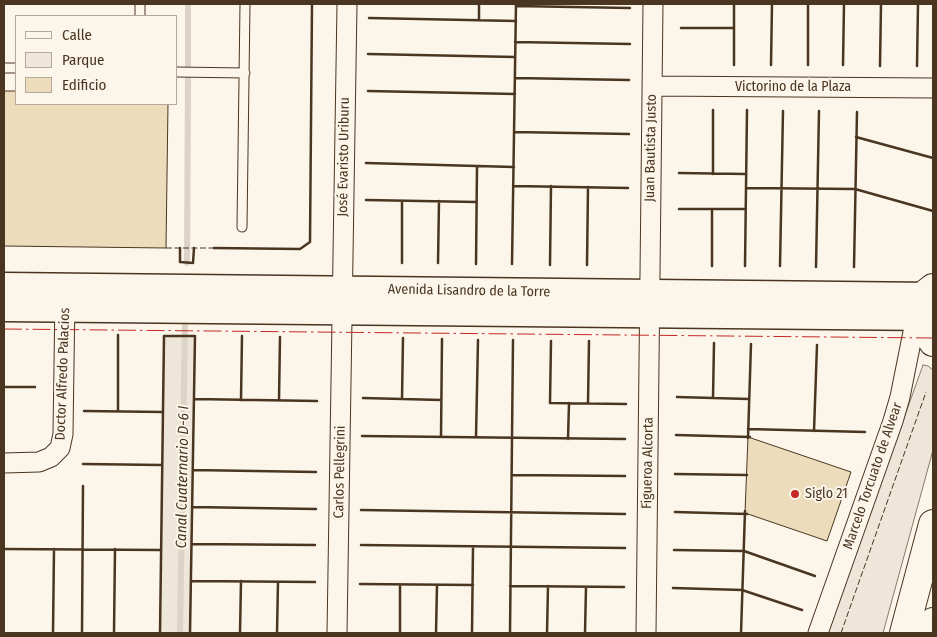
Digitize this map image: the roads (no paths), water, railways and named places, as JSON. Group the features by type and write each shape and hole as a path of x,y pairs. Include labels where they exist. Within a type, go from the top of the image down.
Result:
{"highway":[{"path":"929,299 933,342"},
{"path":"904,633 922,558 933,524"},
{"path":"929,633 933,622"}],"main road":[{"name":"Avenida Lisandro de la Torre","path":"4,286 65,297 649,303 929,299"},
{"name":"Avenida Lisandro de la Torre","path":"4,308 65,297"}],"street":[{"name":"José Evaristo Uriburu","path":"342,300 347,4"},
{"name":"Juan Bautista Justo","path":"649,303 653,4"},
{"name":"Victorino de la Plaza","path":"652,86 933,88"},
{"name":"Doctor Alfredo Palacios","path":"4,463 33,463 52,457 60,448 63,434 65,297"},
{"name":"Marcelo Torcuato de Alvear","path":"818,633 895,415 929,299"},
{"name":"Carlos Pellegrini","path":"337,633 342,300"},
{"name":"Figueroa Alcorta","path":"646,633 649,303"}],"lane":[{"path":"242,227 245,4"},
{"path":"178,72 244,73"}],"waterway":[{"name":"Canal Cuaternario D-6 I","path":"188,4 188,66"},
{"name":"Canal Cuaternario D-6 I","path":"187,263 188,78"},
{"name":"Canal Cuaternario D-6 I","path":"180,633 185,321"}],"place":[{"name":"Siglo 21","path":"795,494"}]}
